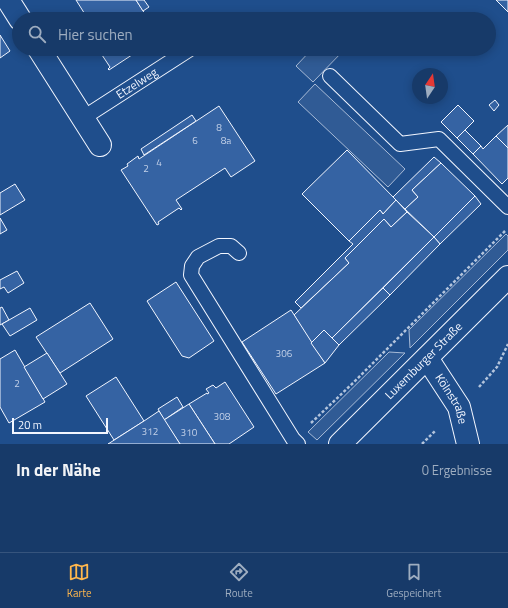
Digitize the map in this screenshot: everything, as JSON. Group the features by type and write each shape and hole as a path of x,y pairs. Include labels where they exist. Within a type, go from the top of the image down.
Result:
{"street":[{"path":"8,0 16,12"},
{"path":"43,56 100,145"},
{"name":"Luxemburger Straße","path":"340,444 508,277"},
{"name":"Kölnstraße","path":"427,358 459,407 468,444"}],"lane":[{"name":"Etzelweg","path":"83,118 179,56"},
{"path":"330,76 400,144 439,139 508,208"},
{"path":"239,253 231,246 219,246 198,257 192,266 191,275 296,442"}],"path":[{"path":"296,442 508,228"}],"shaded area":[{"path":"305,56 338,56 313,82 296,66"},
{"path":"315,84 405,169 388,187 298,102"},
{"path":"506,234 508,236 508,250 410,348 409,330"},
{"path":"389,352 405,353 317,440 308,432"}],"building":[{"path":"76,0 136,0 144,12 84,12"},
{"path":"136,0 144,0 149,7 143,11"},
{"path":"496,0 508,0 508,12"},
{"path":"0,35 10,51 0,58"},
{"path":"103,56 130,56 109,70 108,69 110,67"},
{"path":"495,100 499,105 494,111 489,105"},
{"path":"458,105 474,121 457,138 441,122"},
{"path":"219,106 255,161 231,177 225,168 176,200 182,209 181,210 179,208 158,222 159,224 157,225 121,170 128,166 127,164 138,156 139,159"},
{"path":"192,115 196,121 144,155 141,149"},
{"path":"508,125 508,148 496,136"},
{"path":"465,130 481,146 473,154 457,138"},
{"path":"496,136 508,148 508,178 502,184 473,154 481,146 483,149"},
{"path":"347,150 396,200 383,214 380,210 349,241 302,194"},
{"path":"434,157 441,163 412,190 418,197 405,209 393,197"},
{"path":"441,163 475,196 434,237 405,209 418,197 412,190"},
{"path":"15,184 25,200 0,215 0,193"},
{"path":"475,196 481,204 440,244 434,237"},
{"path":"396,200 407,212 391,227 384,219 345,258 349,263 301,308 295,302 353,244 349,241 380,210 383,214"},
{"path":"407,212 434,237 332,338 324,330 311,343 294,315 349,263 345,258 384,219 391,227"},
{"path":"0,218 7,230 0,234"},
{"path":"434,237 440,244 390,295 383,288"},
{"path":"17,271 24,283 8,293 4,287 0,289 0,280"},
{"path":"176,282 214,341 189,358 182,356 147,301"},
{"path":"383,288 390,295 339,345 332,338"},
{"path":"90,303 113,339 60,373 36,337"},
{"path":"2,307 9,320 0,325 0,308"},
{"path":"30,308 37,320 10,336 2,324"},
{"path":"291,310 325,363 276,394 242,342"},
{"path":"324,330 339,345 325,363 311,343"},
{"path":"15,350 45,402 9,423 0,407 0,359"},
{"path":"47,353 67,384 43,399 24,367"},
{"path":"116,377 144,421 114,440 86,396"},
{"path":"225,382 254,427 229,444 215,444 189,404 209,393 206,389 213,385 216,388"},
{"path":"177,397 183,407 164,420 158,409"},
{"path":"189,404 215,444 180,444 164,420"},
{"path":"159,411 180,444 108,444 144,421"}]}
